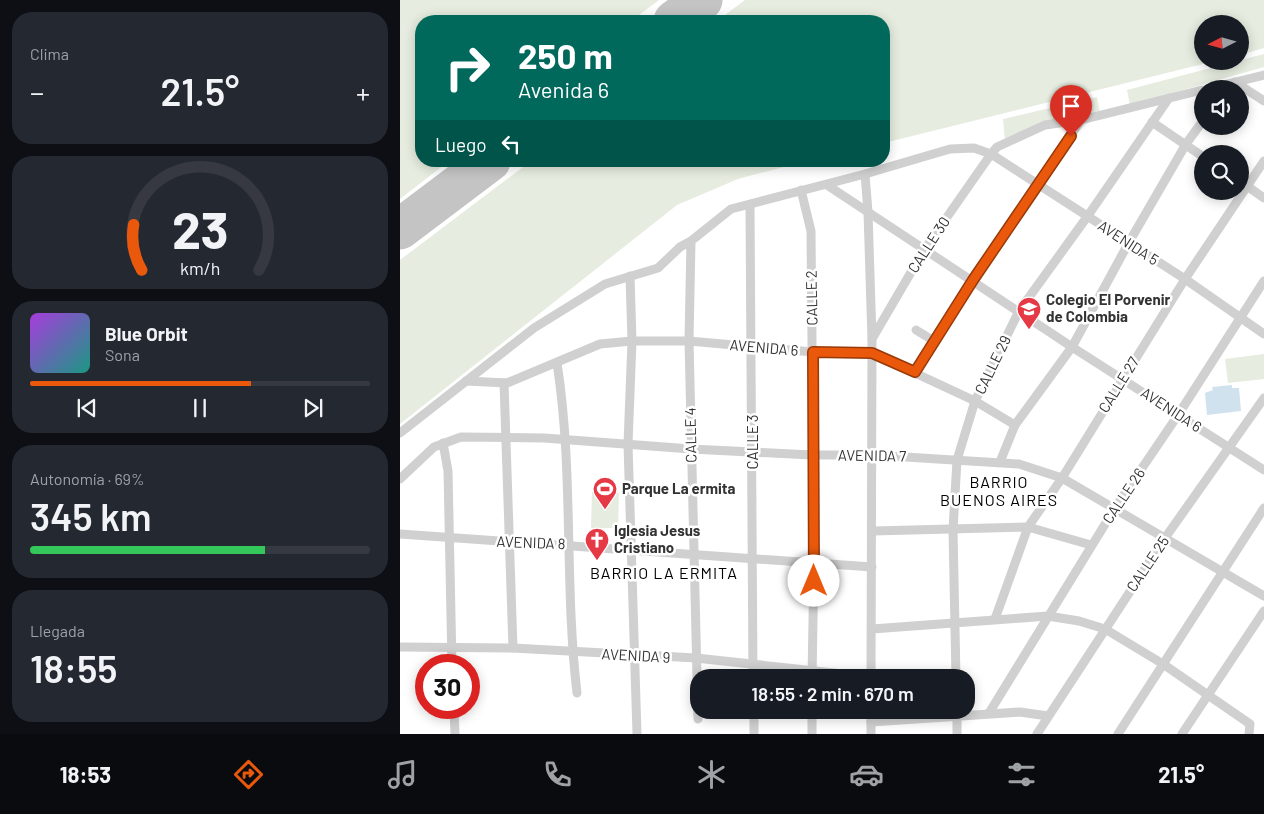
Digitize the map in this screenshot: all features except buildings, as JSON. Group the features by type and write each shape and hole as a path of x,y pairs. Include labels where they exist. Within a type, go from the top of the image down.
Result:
{"street":[{"path":"1248,80 1264,75"},
{"path":"991,154 997,148 1045,125 1081,120 1194,92"},
{"path":"1249,94 1264,101"},
{"name":"CALLE 29","path":"956,669 953,530 957,460 975,401 1019,312 1088,217 1169,98"},
{"path":"915,372 973,280 1081,120"},
{"path":"1152,122 1194,150"},
{"path":"1000,462 1015,426 1072,347 1128,244 1194,133"},
{"name":"AVENIDA 5","path":"890,167 950,149 974,148 991,154 1185,279 1264,334"},
{"name":"CALLE 30","path":"872,339 924,250 991,154"},
{"name":"CALLE 27","path":"1249,178 1264,161"},
{"name":"AVENIDA 5","path":"400,433 534,328 605,284 658,268 680,247 691,242 732,209 750,206 801,190 827,185 889,167"},
{"path":"865,174 872,339 871,669"},
{"name":"AVENIDA 6","path":"827,185 1072,347 1264,470"},
{"path":"1249,188 1264,198"},
{"name":"CALLE 2","path":"801,190 811,231 814,563 812,669"},
{"name":"CALLE 27","path":"995,619 1028,527 1062,478 1234,200"},
{"name":"CALLE 3","path":"750,206 754,559 753,669"},
{"name":"CALLE 4","path":"691,242 689,341 696,669"},
{"path":"630,276 632,341 628,444 633,656 637,734"},
{"name":"CALLE 26","path":"989,713 1115,508 1178,415 1264,281"},
{"path":"871,316 883,320"},
{"path":"916,330 934,341"},
{"name":"AVENIDA 6","path":"504,383 600,344 632,341 689,341 813,352 872,353 975,401 1015,426"},
{"path":"557,363 566,439 572,652 577,693"},
{"path":"466,381 504,383 513,648"},
{"name":"CALLE 25","path":"1037,734 1165,538 1264,398"},
{"name":"AVENIDA 7","path":"400,479 424,455 443,443 461,437 566,439 691,449 1019,464 1062,478 1264,596"},
{"path":"443,443 448,471 452,654"},
{"path":"1118,734 1264,508"},
{"path":"873,532 1028,527 1091,546"},
{"name":"AVENIDA 8","path":"400,534 509,543 570,544 630,551 872,567"},
{"path":"1182,734 1264,611"},
{"path":"872,629 954,621 1048,616 1079,621 1105,629 1209,694 1250,724 1249,734"},
{"name":"AVENIDA 9","path":"400,646 513,648 696,658 753,663 785,669"},
{"path":"975,713 1020,712 1048,716"},
{"path":"454,719 455,734"},
{"path":"754,719 754,734"},
{"path":"812,719 812,734"},
{"path":"871,734 871,722 900,719"},
{"path":"957,719 957,734"}],"shaded area":[{"path":"400,0 659,0 639,15 415,15 415,167 441,167 400,199"},
{"path":"745,0 1264,0 1264,48 1249,52 1249,15 1194,15 1194,66 890,142 890,15 725,15"},
{"path":"1264,54 1264,67 1218,80 1194,80 1194,87 1130,105 1127,90 1203,70 1249,70 1249,58"},
{"path":"1097,97 1100,112 1005,141 1003,119"},
{"path":"523,167 783,167 738,179 677,205 400,424 400,260"},
{"path":"1264,354 1264,379 1228,383 1225,359"},
{"name":"Parque La ermita","path":"592,492 619,493 618,528 591,528"}],"water":[{"path":"1232,385 1232,388 1239,388 1241,411 1207,415 1205,393 1213,390 1212,387"}],"runway":[{"path":"682,15 702,0"},
{"path":"400,229 482,167"}],"place":[{"name":"Colegio El Porvenir de Colombia","path":"1029,330"},
{"name":"Parque La ermita","path":"605,510"},
{"name":"Iglesia Jesus Cristiano","path":"597,561"}],"district":[{"name":"BARRIO BUENOS AIRES","path":"999,491"},
{"name":"BARRIO LA ERMITA","path":"664,573"}],"route":[{"path":"814,581 813,352 872,353 915,372 973,280 1071,136"}]}
